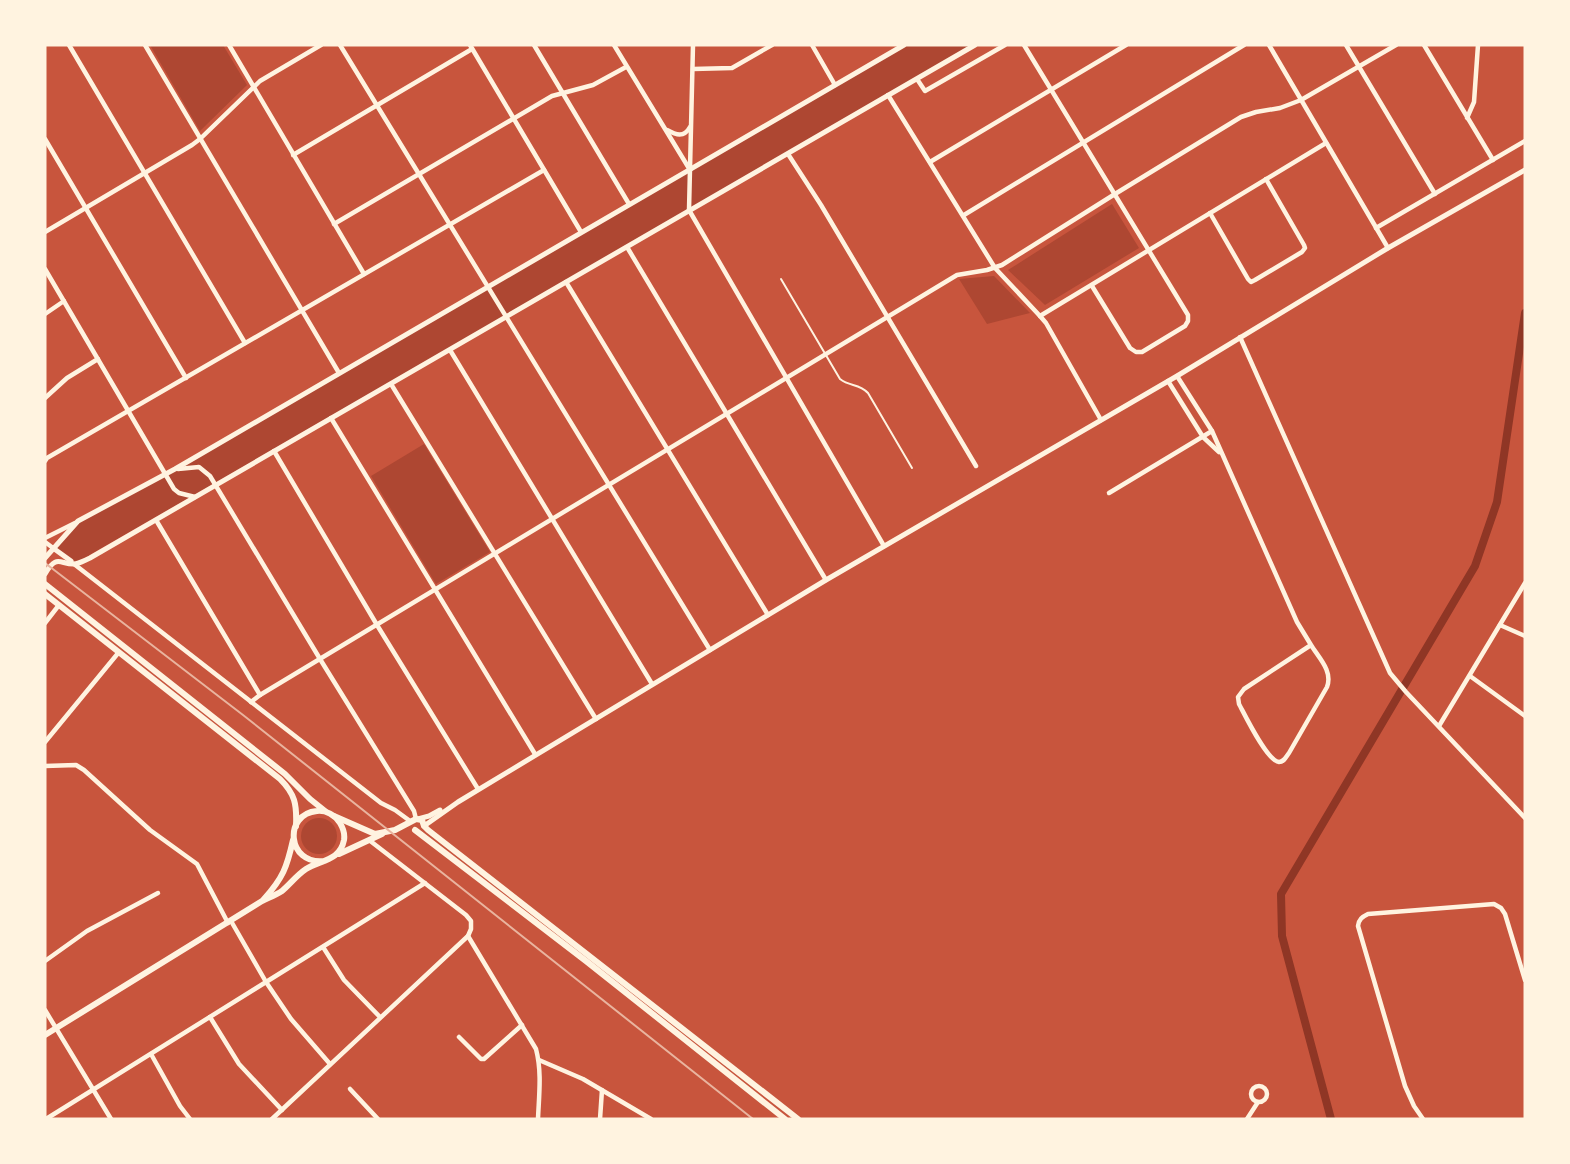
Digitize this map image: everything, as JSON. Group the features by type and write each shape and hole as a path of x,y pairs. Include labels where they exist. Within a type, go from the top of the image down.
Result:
{"main road":[{"path":"45,584 285,774 310,799 331,814 339,822 344,836 344,843 336,855"},
{"path":"45,594 280,779 290,791 295,802 294,839 284,873 262,902"},
{"path":"296,826 302,817 312,812 323,811 369,832 385,833"},
{"path":"45,1035 279,893 306,869 414,820 424,822 424,826 798,1119"},
{"path":"398,829 415,830 424,826"},
{"path":"415,830 785,1119"},
{"path":"294,839 297,849 304,857 314,861 324,861"}],"street":[{"path":"69,45 245,343"},
{"path":"145,45 339,373"},
{"path":"229,45 363,274"},
{"path":"45,232 200,139 260,81 321,45"},
{"path":"340,45 710,650"},
{"path":"534,45 629,204"},
{"path":"614,45 690,170"},
{"path":"620,45 620,54"},
{"path":"693,45 689,210 884,546"},
{"path":"693,69 732,68 772,45"},
{"path":"812,45 835,85"},
{"path":"904,45 175,469 45,540 381,803 414,820 429,816 458,801 826,580 1177,376 1388,248 1525,170"},
{"path":"45,574 55,562 63,561 74,564 90,558 975,45"},
{"path":"917,79 925,91 1005,45"},
{"path":"1024,45 1188,315 1188,321 1185,326 1142,352 1136,352 1130,348 1092,286"},
{"path":"930,162 1126,45"},
{"path":"964,215 1244,45"},
{"path":"1269,45 1388,248"},
{"path":"1346,45 1435,194"},
{"path":"251,702 957,275 1002,265 1241,117 1280,108 1301,100 1396,45"},
{"path":"1424,45 1493,160"},
{"path":"1467,118 1474,102 1478,45"},
{"path":"293,155 471,47 581,232"},
{"path":"334,224 552,96 593,85 627,67"},
{"path":"888,95 995,268 1040,316 1101,420"},
{"path":"664,129 678,135 688,130 691,124"},
{"path":"45,140 186,378"},
{"path":"1376,228 1525,141"},
{"path":"1040,316 1326,143"},
{"path":"789,154 976,466"},
{"path":"46,458 544,170"},
{"path":"1210,213 1251,282 1302,252 1304,245 1266,179"},
{"path":"627,247 826,580"},
{"path":"45,269 177,491 195,497"},
{"path":"566,282 768,615"},
{"path":"45,314 64,301"},
{"path":"1239,337 1390,673 1525,818"},
{"path":"450,350 652,684"},
{"path":"45,398 60,383 98,359"},
{"path":"1177,376 1212,431 1297,622 1327,669 1329,681 1289,753 1284,760 1277,762 1268,755 1239,704 1238,697 1244,689 1311,645"},
{"path":"1168,381 1203,437 1221,453"},
{"path":"391,384 596,719"},
{"path":"331,418 535,754"},
{"path":"1109,493 1212,431"},
{"path":"274,451 478,789"},
{"path":"175,469 199,467 210,476 414,811 414,820"},
{"path":"156,520 260,695"},
{"path":"45,558 78,521"},
{"path":"1439,726 1525,583"},
{"path":"45,622 59,605"},
{"path":"1500,625 1525,636"},
{"path":"45,742 119,652"},
{"path":"1470,676 1525,716"},
{"path":"45,766 76,765 84,770 150,830 197,864 266,982 298,1029 330,1064"},
{"path":"424,826 458,801"},
{"path":"272,1119 468,936 471,928 470,919 369,840"},
{"path":"46,1119 425,883"},
{"path":"45,961 87,932 158,893"},
{"path":"1423,1119 1405,1086 1358,921 1368,914 1489,904 1498,906 1505,914 1525,980"},
{"path":"468,936 536,1049 540,1082 538,1119"},
{"path":"323,946 344,980 380,1017"},
{"path":"45,1010 111,1119"},
{"path":"210,1017 238,1064 282,1110"},
{"path":"459,1037 481,1059 484,1059 522,1025"},
{"path":"151,1054 183,1111 190,1119"},
{"path":"539,1060 583,1079 651,1119"},
{"path":"350,1089 378,1119"},
{"path":"600,1119 602,1090"},
{"path":"1246,1119 1257,1102"}],"lane":[{"path":"781,279 840,379 862,387 868,393 912,468"}],"shaded area":[{"path":"150,45 223,45 247,85 200,131"},
{"path":"904,45 975,45 74,564 53,548 72,527"},
{"path":"1112,204 1139,248 1045,305 1008,270"},
{"path":"994,276 1030,313 987,324 959,279"},
{"path":"424,444 490,552 436,584 371,476"},
{"path":"319,818 332,823 337,836 332,849 319,854 306,849 301,836 306,823"}],"waterway":[{"path":"1331,1119 1282,936 1281,894 1475,566 1497,502 1525,313"}],"railway":[{"path":"45,563 243,715 753,1119"}]}
